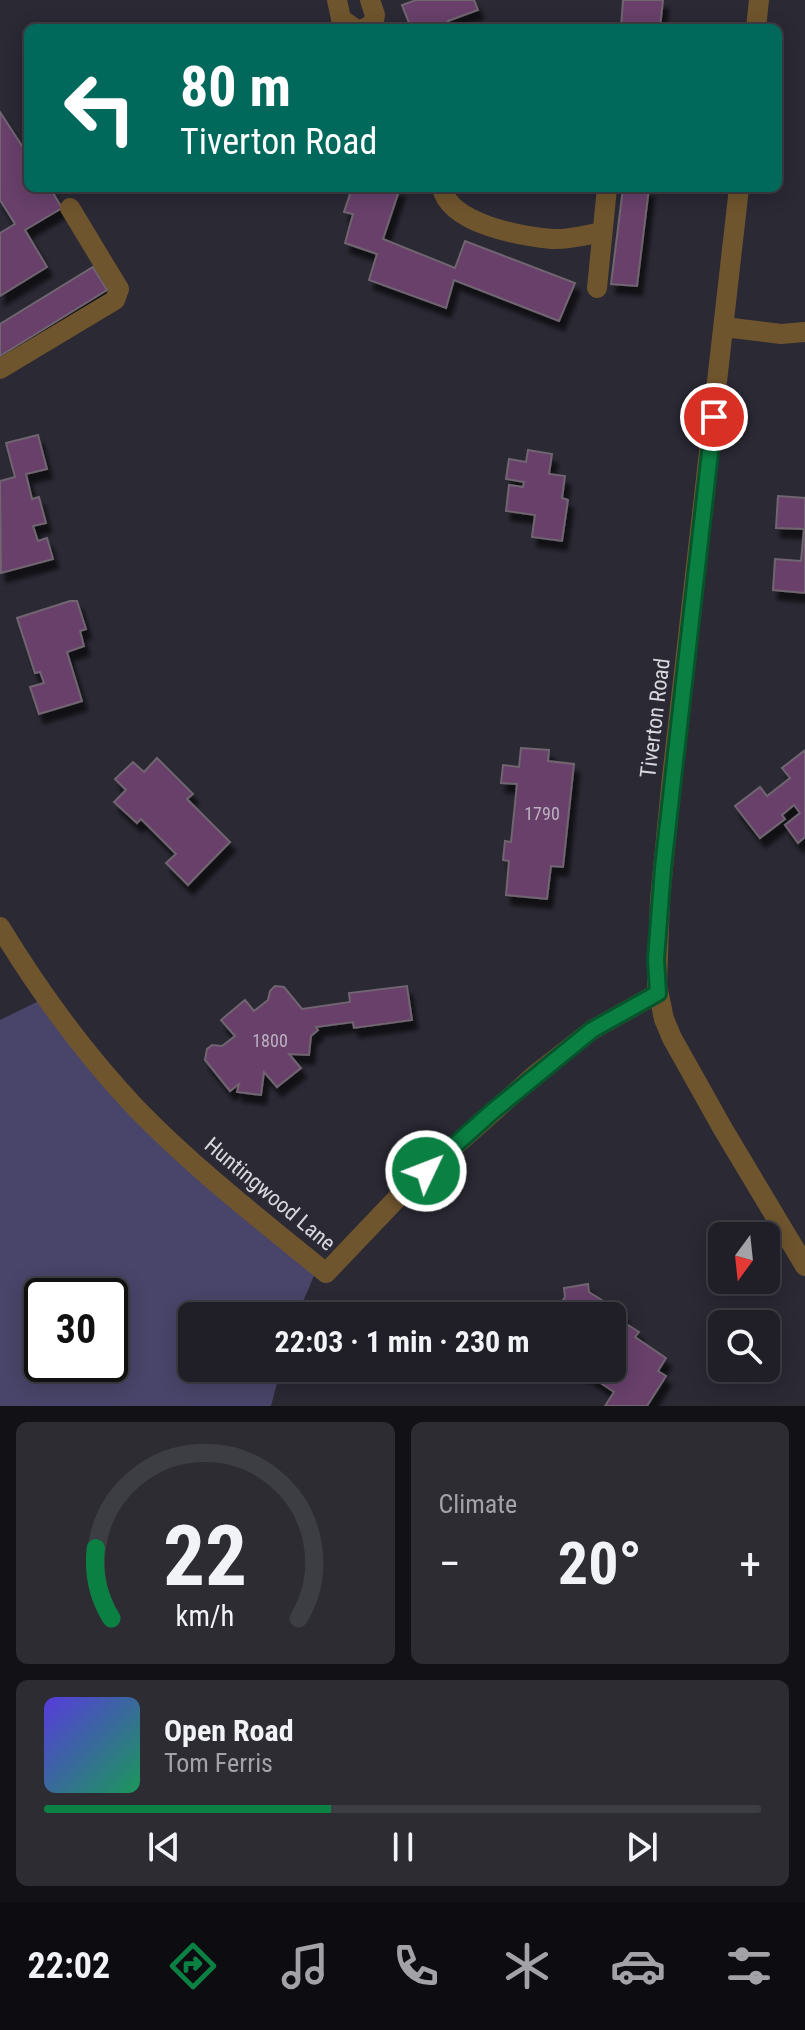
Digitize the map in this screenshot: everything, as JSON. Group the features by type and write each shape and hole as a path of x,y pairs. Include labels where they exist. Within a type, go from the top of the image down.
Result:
{"street":[{"path":"337,0 341,19 348,24"},
{"path":"370,0 375,15 373,24"},
{"path":"756,24 759,0"},
{"path":"443,192 461,215 498,229 554,239 602,232"},
{"path":"597,288 607,192"},
{"name":"Tiverton Road","path":"739,192 670,792 657,946 658,993 664,1019 695,1081 805,1266"},
{"path":"0,369 115,300 119,289 70,208"},
{"path":"724,327 781,334 805,332"},
{"name":"Huntingwood Lane","path":"0,927 23,965 83,1048 137,1108 196,1163 326,1273 347,1247 404,1191 525,1083 592,1030 658,993"}],"shaded area":[{"path":"49,996 94,1058 318,1266 303,1302 178,1302 178,1382 277,1382 271,1406 0,1406 0,1020"}],"building":[{"path":"416,0 474,0 478,10 448,21 449,24 409,24 402,5"},
{"path":"623,0 663,0 660,24 621,24"},
{"path":"0,112 24,149 24,192 52,192 62,208 25,230 47,267 0,296 0,233 15,224 0,200"},
{"path":"351,192 399,192 383,239 455,268 465,241 575,283 559,321 454,280 446,308 369,280 377,254 345,243 353,214 344,212"},
{"path":"622,192 649,192 637,286 611,284"},
{"path":"93,267 107,290 0,356 0,324"},
{"path":"38,435 47,469 26,474 32,499 39,497 46,523 33,526 38,541 47,538 53,559 1,573 0,481 15,477 6,443"},
{"path":"528,450 552,454 549,474 565,476 562,498 568,500 562,541 532,537 535,515 506,511 509,485 523,487 524,482 506,479 509,459 526,462"},
{"path":"778,496 805,498 805,593 773,590 775,559 801,561 804,529 776,528"},
{"path":"77,601 86,629 80,631 84,646 67,652 82,701 39,714 30,687 44,683 40,672 35,673 17,618"},
{"path":"521,748 549,750 548,761 574,764 563,867 551,866 547,899 506,895 509,861 503,860 505,841 511,842 517,784 501,783 503,765 519,767"},
{"path":"805,750 805,837 798,843 785,825 800,813 794,805 782,815 785,819 760,838 735,806 760,787 767,796 790,778 782,768"},
{"path":"157,758 193,794 187,799 230,842 188,885 166,863 176,854 141,819 137,823 114,802 126,790 115,779 133,762 144,772"},
{"path":"275,986 284,987 302,1009 350,1002 349,993 407,986 412,1020 354,1028 353,1022 316,1027 318,1030 311,1036 309,1055 289,1054 301,1068 277,1087 264,1072 261,1095 237,1092 239,1084 230,1091 205,1060 207,1049 212,1045 222,1046 235,1036 221,1020 245,1000 254,1011 268,1000"},
{"path":"588,1284 589,1292 605,1302 562,1302 565,1297 564,1288"},
{"path":"626,1324 639,1332 635,1337 666,1358 658,1371 666,1376 647,1406 605,1406 614,1392 599,1382 626,1382"}],"route":[{"path":"426,1171 536,1074 592,1030 658,993 656,959 663,868 714,417"}]}
